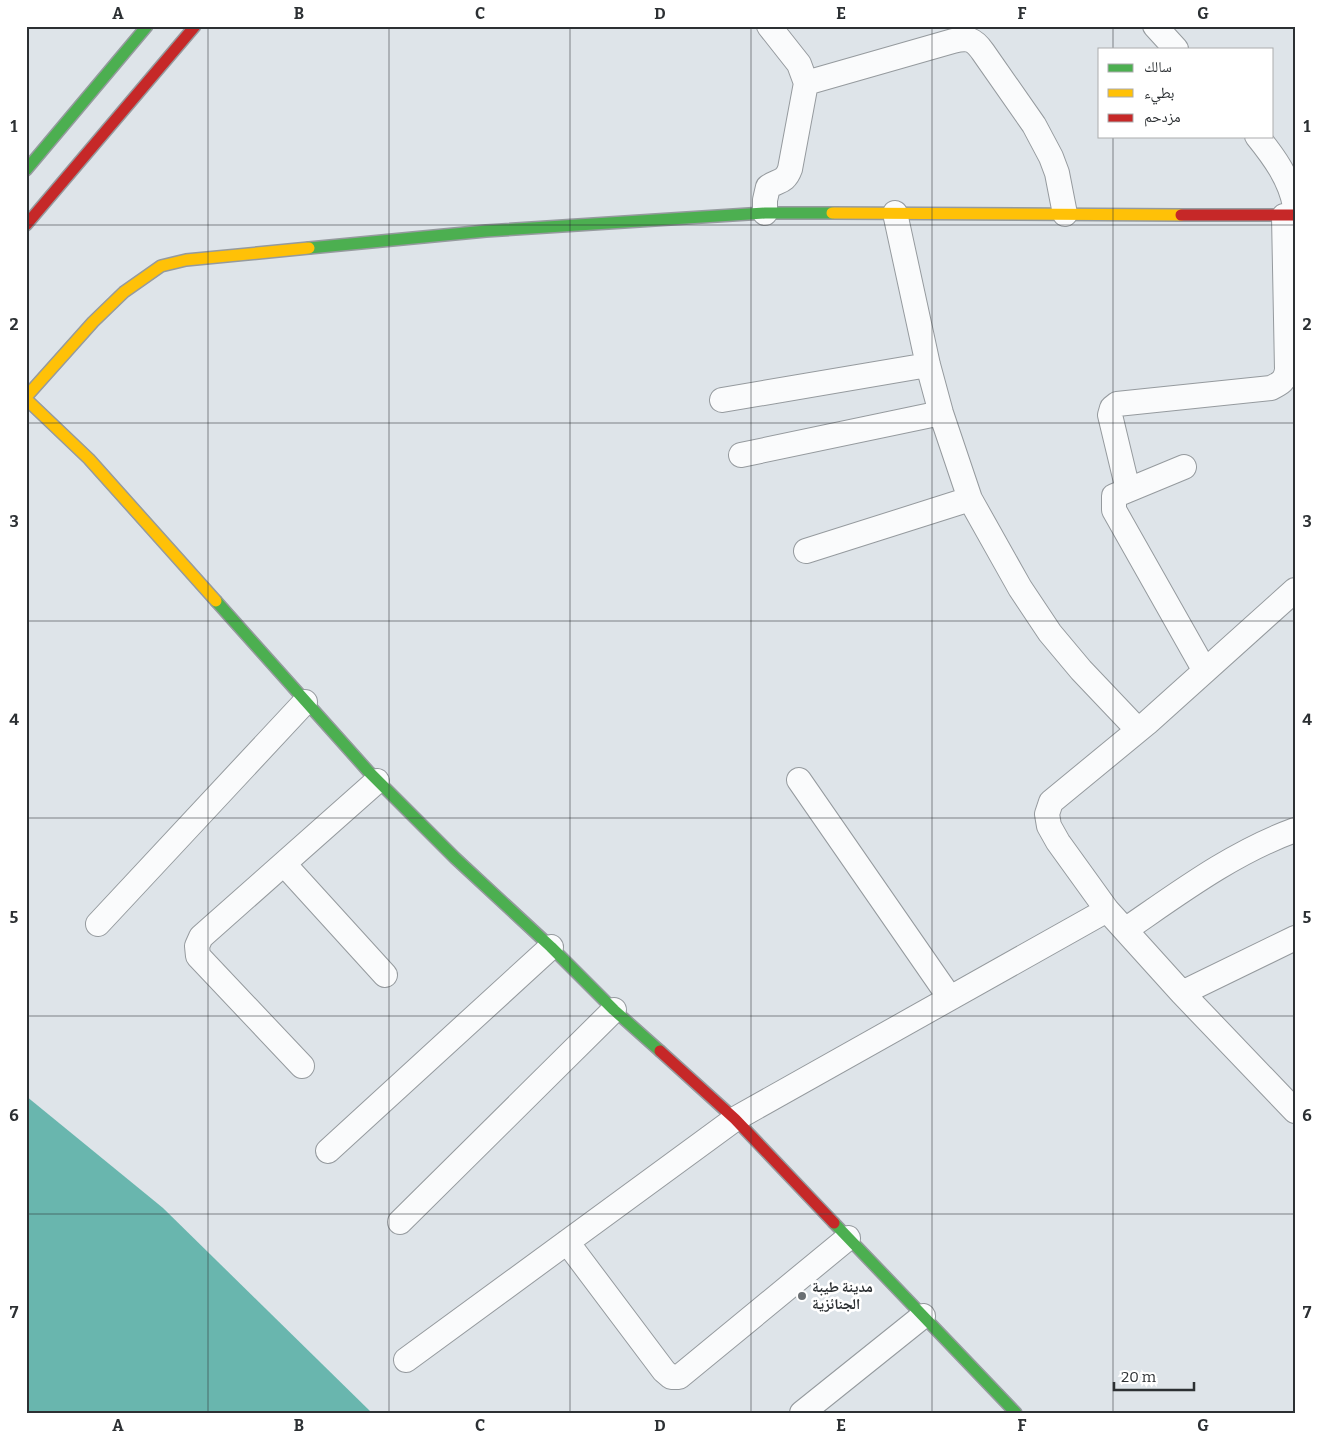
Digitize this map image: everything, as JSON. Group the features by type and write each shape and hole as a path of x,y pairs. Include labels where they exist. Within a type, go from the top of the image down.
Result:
{"street":[{"path":"26,170 148,26"},
{"path":"26,225 195,26"},
{"path":"766,213 765,200 768,188 784,180 790,169 806,83 799,64 769,26"},
{"path":"1154,26 1175,48"},
{"path":"806,83 953,41 970,39 983,52 1043,142 1057,173 1065,214"},
{"path":"1128,490 1110,415 1112,408 1117,404 1271,388 1281,383 1285,378 1287,370 1293,194 1274,158 1259,138"},
{"path":"1016,1413 735,1119 614,1010 377,781 89,459 26,398 93,322 124,292 161,266 204,258 486,231 766,213 1065,214 1291,212"},
{"path":"895,213 928,365 941,413 970,499 1020,588 1050,633 1081,670 1138,730"},
{"path":"722,400 928,365"},
{"path":"741,455 941,413"},
{"path":"1184,468 1114,496 1114,510 1205,671"},
{"path":"806,552 970,499"},
{"path":"1295,590 1138,730 1051,802 1048,814 1049,826 1058,842 1107,910 1182,993 1295,1111"},
{"path":"98,924 305,702"},
{"path":"799,780 950,998"},
{"path":"302,1066 198,956 197,946 201,938 377,781"},
{"path":"1124,930 1235,857 1270,839 1295,830"},
{"path":"284,864 384,975"},
{"path":"406,1360 735,1119 1107,910"},
{"path":"1182,993 1295,938"},
{"path":"328,1151 550,947"},
{"path":"400,1222 614,1010"},
{"path":"567,1242 664,1371 671,1377 679,1377 848,1238"},
{"path":"802,1413 923,1316"}],"shaded area":[{"path":"26,1096 163,1208 372,1413 26,1413"}],"traffic: fast":[{"path":"26,170 147,26"},
{"path":"309,248 486,231 765,213 832,213"},
{"path":"216,601 368,771 455,858 551,947 614,1010 660,1051"},
{"path":"834,1223 1016,1413"}],"traffic: slow":[{"path":"832,213 1181,215"},
{"path":"26,397 93,322 124,292 161,266 186,260 309,248"},
{"path":"26,399 89,459 216,601"}],"traffic: jam":[{"path":"26,225 195,26"},
{"path":"1181,215 1295,215"},
{"path":"660,1051 735,1119 834,1223"}],"place":[{"name":"مدينة طيبة الجنائزية","path":"802,1296"}]}
